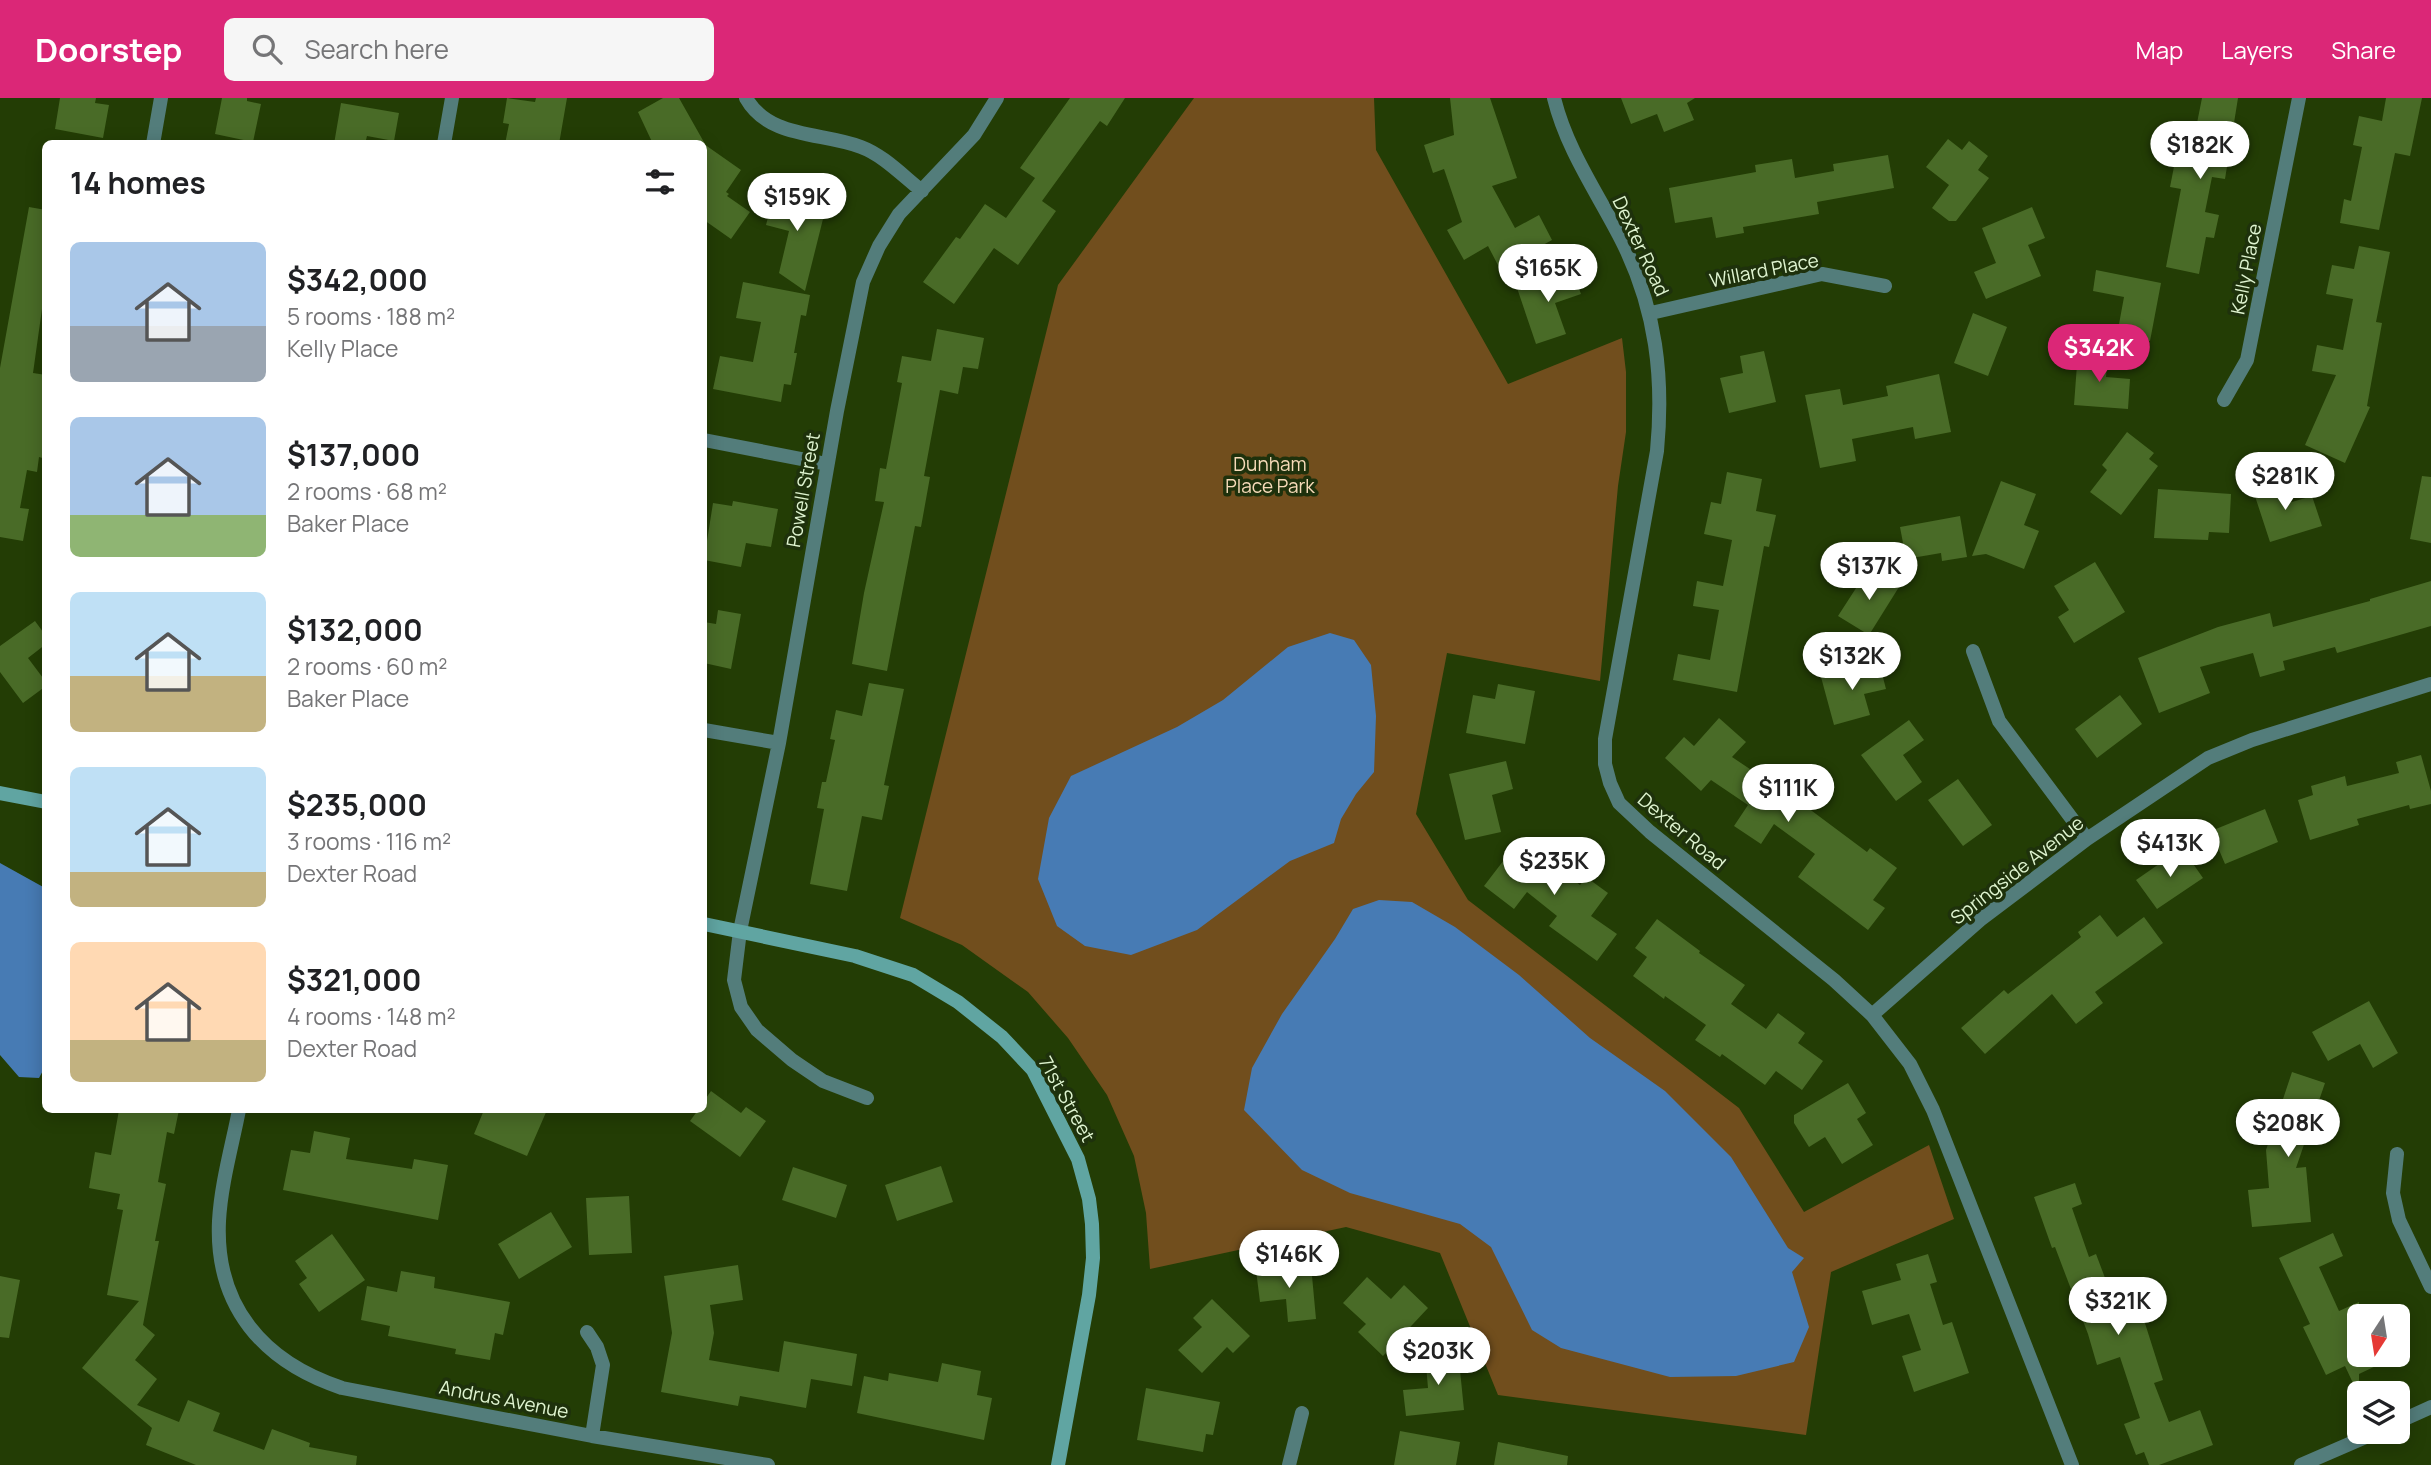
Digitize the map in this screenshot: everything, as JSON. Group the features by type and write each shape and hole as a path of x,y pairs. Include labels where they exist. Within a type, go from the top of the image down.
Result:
{"street":[{"path":"154,140 161,98"},
{"path":"445,140 453,98"},
{"path":"746,98 753,110 774,126 862,147 922,191"},
{"name":"Powell Street","path":"867,1098 823,1082 757,1030 741,1007 734,979 740,930 779,743 827,464 863,282 878,246 899,214 974,135 997,98"},
{"name":"Dexter Road","path":"1554,98 1569,141 1624,244 1651,313 1658,360 1660,417 1657,451 1605,739 1605,764 1610,783 1619,803 1650,832 1834,980 1872,1015 1910,1064 1933,1111 2072,1465"},
{"name":"Kelly Place","path":"2224,400 2247,360 2299,98"},
{"name":"Willard Place","path":"1651,313 1822,274 1885,286"},
{"path":"707,441 827,464"},
{"path":"1973,651 1999,721 2087,838"},
{"name":"Springside Avenue","path":"1872,1015 1980,920 2087,838 2208,758 2252,740 2431,684"},
{"path":"707,731 779,743"},
{"path":"0,793 42,801"},
{"name":"71st Street","path":"707,924 855,956 913,975 958,1002 1002,1037 1033,1070 1078,1159 1089,1199 1092,1224 1093,1258 1089,1295 1058,1465"},
{"name":"Andrus Avenue","path":"238,1113 222,1202 219,1242 226,1280 236,1306 250,1329 269,1350 292,1367 317,1380 342,1388 592,1436 768,1465"},
{"path":"2397,1154 2393,1193 2399,1220 2431,1287"},
{"path":"587,1332 597,1347 603,1365 592,1436"},
{"path":"2410,1417 2431,1408"},
{"path":"1289,1465 1302,1413"},
{"path":"2301,1465 2349,1444"}],"green space":[{"name":"Dunham Place Park","path":"1194,98 1374,98 1376,150 1508,384 1622,338 1626,372 1626,432 1618,486 1600,681 1447,653 1416,814 1468,900 1739,1108 1804,1212 1929,1145 1954,1219 1831,1272 1806,1435 1498,1395 1440,1253 1346,1227 1150,1269 1146,1213 1134,1156 1107,1095 1068,1038 1028,992 962,945 900,918 1058,285"}],"water":[{"path":"1330,633 1354,640 1371,665 1376,716 1374,772 1341,819 1334,843 1290,861 1197,930 1131,955 1085,946 1057,926 1038,879 1049,818 1071,776 1177,727 1223,700 1288,647"},
{"path":"0,863 42,886 42,1072 39,1078 19,1077 0,1055"},
{"path":"1379,900 1412,902 1455,927 1519,975 1590,1038 1665,1091 1731,1157 1788,1248 1804,1258 1792,1272 1809,1327 1794,1362 1736,1376 1670,1377 1561,1348 1532,1330 1491,1247 1460,1224 1350,1193 1302,1170 1244,1110 1252,1068 1282,1014 1353,909"}],"building":[{"path":"60,98 96,98 95,103 109,105 103,138 55,129"},
{"path":"222,98 247,98 247,101 261,104 253,140 215,134"},
{"path":"507,98 535,102 536,98 567,98 560,140 506,140 509,124 503,123"},
{"path":"663,98 679,98 703,140 651,140 638,112"},
{"path":"1070,98 1125,98 1107,126 1100,121 1042,201 1056,211 1018,265 994,248 954,304 923,282 956,237 960,239 985,204 1006,218 1035,178 1020,168"},
{"path":"1450,98 1490,98 1517,178 1492,186 1515,228 1539,215 1552,240 1500,269 1488,246 1464,260 1447,230 1462,222 1444,169 1433,173 1424,145 1454,135"},
{"path":"1621,98 1695,98 1687,103 1694,120 1664,132 1657,114 1631,124"},
{"path":"2202,98 2238,98 2225,179 2212,177 2205,212 2219,215 2214,238 2206,237 2199,274 2166,267 2181,189 2170,187 2180,136 2194,138"},
{"path":"2386,98 2422,98 2410,156 2395,153 2379,230 2340,223 2344,199 2351,201 2362,147 2353,145 2359,116 2382,121"},
{"path":"341,103 399,113 394,140 367,136 366,140 335,140"},
{"path":"1948,139 1962,150 1969,141 1988,156 1978,170 1989,178 1956,221 1949,221 1932,208 1949,185 1926,167"},
{"path":"707,146 741,170 726,192 729,194 727,196 750,212 731,239 707,222"},
{"path":"1888,155 1894,188 1817,202 1819,214 1743,227 1744,233 1716,238 1712,217 1675,223 1669,188 1756,172 1755,165 1792,159 1795,178 1834,171 1833,164"},
{"path":"775,190 827,203 805,291 779,273 789,231 766,225"},
{"path":"29,207 42,209 42,309 33,373 42,374 42,458 39,457 37,472 27,470 20,508 29,509 23,541 0,537 0,368"},
{"path":"2032,207 2045,238 2028,245 2041,276 1986,299 1974,272 1996,263 1982,228"},
{"path":"2359,246 2390,252 2376,322 2382,323 2367,406 2370,407 2345,463 2305,445 2336,375 2312,371 2317,345 2343,350 2353,299 2326,294 2332,265 2354,269"},
{"path":"1572,269 1581,294 1555,303 1566,334 1536,344 1517,288"},
{"path":"2096,270 2161,283 2150,341 2117,335 2124,297 2093,291"},
{"path":"743,282 810,295 806,316 801,315 791,385 784,384 781,402 713,389 720,356 753,362 761,322 736,318"},
{"path":"1973,313 2007,327 1988,376 1954,363"},
{"path":"937,329 984,338 978,369 963,367 958,394 940,390 924,476 930,477 921,527 915,526 887,671 852,664 884,502 875,501 880,468 886,469 902,383 897,382 902,356 931,361"},
{"path":"1764,351 1776,402 1729,413 1720,378 1743,373 1740,356"},
{"path":"2078,351 2108,354 2106,377 2130,379 2128,409 2074,405"},
{"path":"1939,374 1951,432 1915,439 1913,427 1852,439 1856,461 1820,468 1805,395 1840,389 1843,405 1888,396 1886,386"},
{"path":"2127,432 2154,453 2149,459 2158,466 2121,515 2090,492 2107,470 2102,465"},
{"path":"1727,472 1762,479 1756,511 1776,515 1769,547 1764,546 1737,692 1673,680 1678,654 1710,660 1719,610 1693,606 1697,581 1723,586 1732,540 1704,534 1711,502 1721,504"},
{"path":"2422,476 2431,477 2431,543 2410,539"},
{"path":"2277,479 2285,504 2312,496 2322,526 2270,542 2252,487"},
{"path":"2001,481 2036,494 2024,525 2039,531 2024,569 1986,554 1972,556"},
{"path":"2158,489 2231,494 2229,533 2209,532 2208,540 2154,538"},
{"path":"733,501 778,509 771,547 746,543 741,567 707,561 713,503 732,506"},
{"path":"1960,516 1967,557 1942,561 1941,553 1906,559 1900,527"},
{"path":"2095,562 2125,612 2074,643 2058,617 2069,610 2054,586"},
{"path":"1869,568 1899,587 1869,635 1838,616"},
{"path":"2431,581 2431,626 2337,653 2335,647 2283,661 2285,670 2260,677 2253,653 2200,667 2210,693 2159,713 2138,658 2218,627 2270,613 2273,627 2370,601"},
{"path":"718,610 741,614 731,669 707,664 707,622 716,624"},
{"path":"35,621 42,631 42,647 28,658 42,677 42,689 23,703 0,672 0,646"},
{"path":"1879,662 1886,689 1864,694 1870,715 1834,725 1821,677"},
{"path":"869,683 904,689 884,785 889,786 882,820 862,816 847,891 810,884 824,809 817,808 835,740 830,739 836,710 862,716"},
{"path":"1498,684 1535,691 1525,744 1466,733 1473,695 1495,699"},
{"path":"2120,695 2142,724 2097,758 2075,729"},
{"path":"1719,718 1746,742 1732,757 1867,852 1870,848 1897,868 1873,900 1885,908 1868,930 1798,877 1815,854 1774,824 1761,844 1734,826 1748,805 1711,780 1701,791 1665,758 1684,737 1694,746"},
{"path":"1909,720 1924,740 1903,755 1922,782 1896,801 1861,755"},
{"path":"2421,755 2431,791 2431,804 2410,809 2409,805 2357,819 2359,825 2310,840 2298,800 2313,795 2311,786 2345,776 2347,786 2399,773 2396,762"},
{"path":"1506,761 1513,789 1492,795 1501,832 1465,840 1449,774"},
{"path":"1958,779 1992,825 1963,846 1928,800"},
{"path":"2265,809 2278,842 2225,864 2211,831"},
{"path":"1520,839 1580,885 1586,877 1608,893 1591,916 1617,934 1597,961 1549,926 1557,916 1527,892 1514,909 1484,886"},
{"path":"2182,848 2203,878 2157,909 2136,880"},
{"path":"2100,915 2117,937 2144,917 2163,943 2095,992 2103,1003 2076,1024 2052,994 1985,1054 1961,1028 2004,990 2008,994 2081,937 2078,932"},
{"path":"1657,919 1745,985 1731,1004 1766,1029 1778,1013 1805,1033 1798,1043 1823,1061 1802,1090 1776,1071 1765,1085 1722,1054 1720,1057 1695,1040 1706,1025 1633,976 1647,957 1635,948"},
{"path":"2369,1001 2398,1053 2373,1068 2360,1044 2328,1061 2312,1032"},
{"path":"2292,1072 2325,1083 2296,1168 2306,1167 2311,1222 2252,1227 2248,1190 2269,1188 2266,1150"},
{"path":"1848,1083 1866,1113 1857,1119 1873,1145 1842,1164 1825,1137 1809,1147 1794,1123 1794,1115"},
{"path":"711,1091 741,1113 746,1107 766,1121 740,1157 690,1121 696,1113 707,1113 707,1097"},
{"path":"118,1113 178,1113 174,1134 167,1132 158,1182 166,1184 155,1241 159,1241 143,1325 155,1335 135,1360 157,1379 137,1405 179,1422 188,1400 220,1413 213,1431 264,1450 272,1429 310,1443 309,1447 357,1456 356,1465 196,1465 146,1445 152,1428 82,1368 139,1301 107,1295 123,1210 117,1209 120,1194 89,1188 95,1152 111,1155"},
{"path":"483,1113 546,1113 527,1156 474,1134"},
{"path":"314,1131 350,1138 346,1159 412,1169 414,1159 448,1165 438,1220 283,1190 291,1150 310,1153"},
{"path":"941,1166 953,1202 897,1221 885,1185"},
{"path":"793,1167 847,1185 836,1218 782,1200"},
{"path":"2075,1183 2082,1204 2072,1208 2089,1257 2096,1254 2122,1323 2143,1317 2163,1380 2154,1383 2169,1422 2200,1410 2213,1445 2159,1465 2149,1465 2144,1452 2136,1455 2124,1424 2140,1418 2120,1357 2097,1365 2088,1334 2034,1197"},
{"path":"629,1196 632,1253 589,1255 586,1198"},
{"path":"551,1212 572,1247 519,1279 498,1244"},
{"path":"2333,1233 2343,1256 2319,1267 2339,1311 2347,1307 2347,1367 2374,1367 2359,1374 2359,1381 2352,1381 2345,1366 2326,1375 2303,1327 2310,1324 2279,1258"},
{"path":"332,1234 365,1280 319,1312 299,1284 307,1278 295,1261"},
{"path":"1928,1254 1937,1282 1930,1284 1943,1325 1952,1322 1969,1373 1914,1392 1902,1356 1921,1350 1909,1314 1872,1325 1862,1291 1901,1280 1896,1264"},
{"path":"738,1265 743,1300 710,1305 714,1333 709,1360 779,1372 784,1341 857,1354 852,1386 811,1379 806,1408 740,1396 738,1406 661,1392 672,1333 664,1276"},
{"path":"1311,1265 1316,1319 1288,1322 1286,1299 1260,1302 1256,1270"},
{"path":"401,1271 435,1277 434,1288 510,1302 503,1335 495,1333 490,1360 455,1354 456,1349 388,1336 390,1326 361,1320 367,1286 397,1292"},
{"path":"0,1276 20,1280 9,1338 0,1337"},
{"path":"1367,1277 1391,1299 1404,1285 1428,1308 1383,1356 1358,1332 1366,1324 1343,1303"},
{"path":"1212,1299 1250,1336 1233,1353 1227,1347 1202,1373 1178,1350 1202,1327 1193,1318"},
{"path":"1458,1350 1464,1410 1406,1416 1403,1390 1428,1388 1425,1353"},
{"path":"942,1363 981,1371 977,1395 992,1398 984,1440 857,1413 864,1376 888,1381 889,1373 938,1382"},
{"path":"1146,1388 1220,1402 1213,1435 1206,1434 1203,1452 1137,1440"},
{"path":"1400,1431 1460,1442 1456,1465 1394,1465"},
{"path":"1498,1442 1568,1456 1567,1465 1494,1465"}]}
